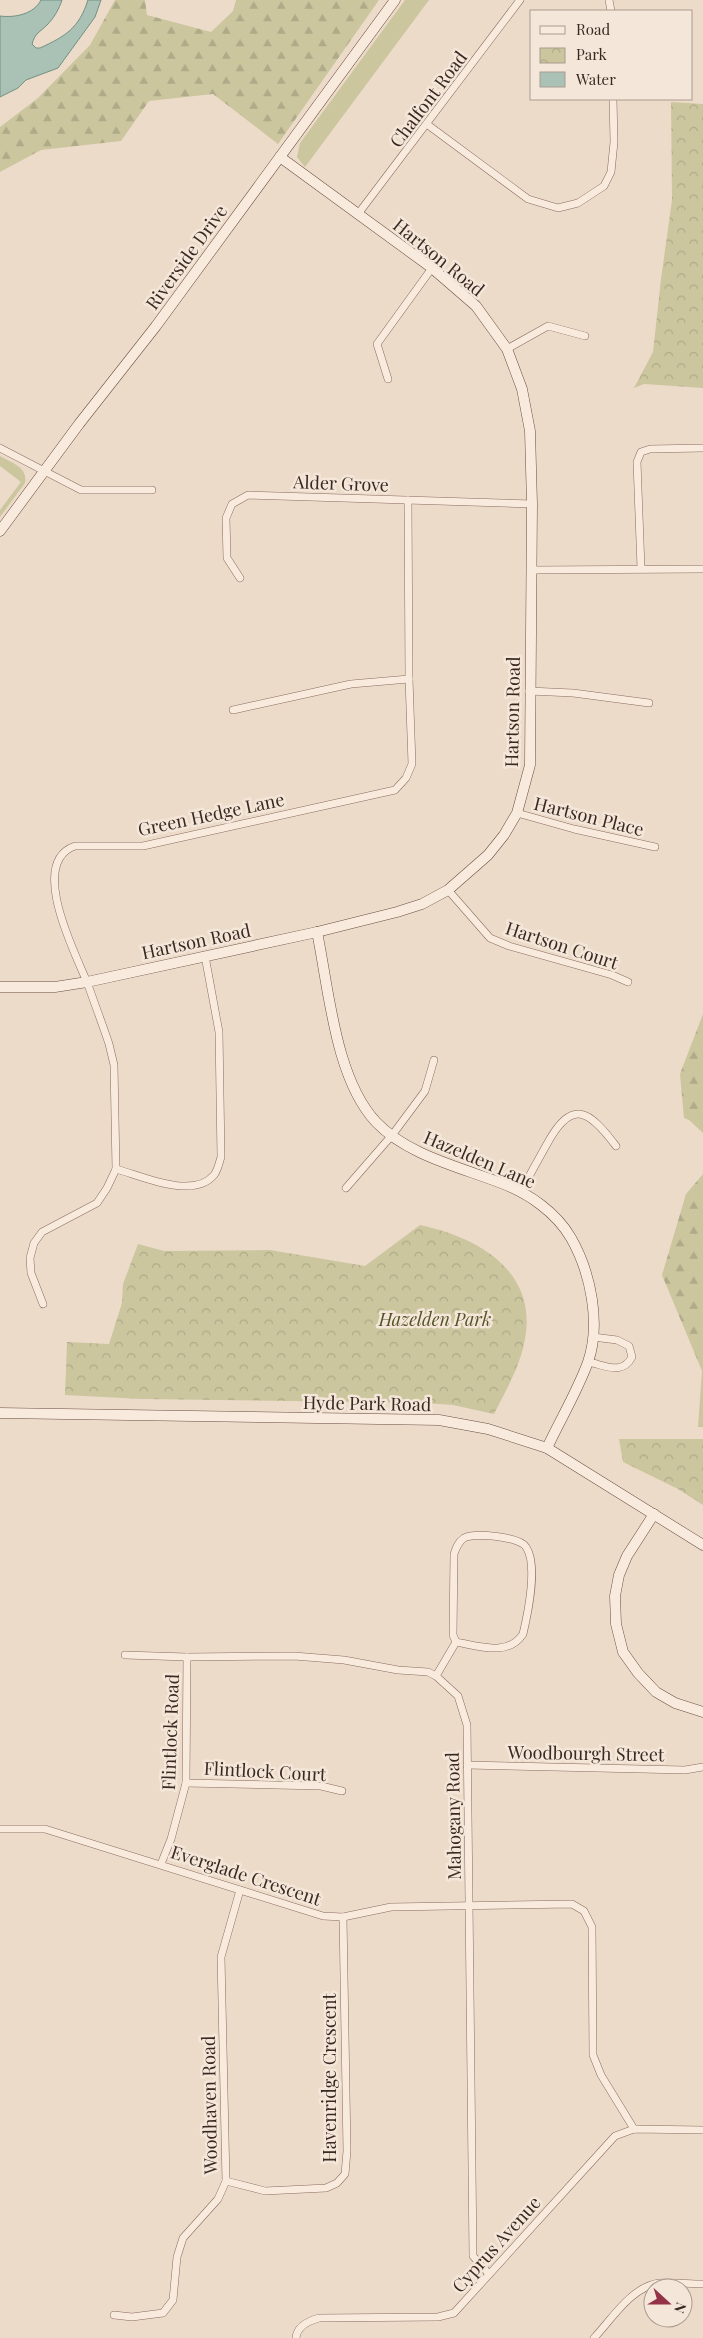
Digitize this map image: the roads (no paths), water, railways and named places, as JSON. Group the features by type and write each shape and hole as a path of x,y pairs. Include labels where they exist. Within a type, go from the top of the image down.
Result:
{"street":[{"name":"Riverside Drive","path":"0,531 156,326 395,0"},
{"name":"Chalfont Road","path":"358,214 428,125 520,0"},
{"path":"428,125 528,198 558,208 578,203 604,186 611,172 614,100"},
{"name":"Hartson Road","path":"0,987 55,987 87,982 317,932 398,912 422,904 448,890 488,855 504,835 516,813 530,765 529,691 532,504 530,431 522,389 507,349 476,306 432,268 280,157"},
{"path":"388,379 377,344 432,268"},
{"path":"507,349 548,326 585,336"},
{"path":"0,448 88,492 152,490"},
{"path":"641,568 637,462 642,452 650,449 703,448"},
{"name":"Alder Grove","path":"240,578 227,558 226,518 232,504 248,495 532,504"},
{"name":"Green Hedge Lane","path":"43,1304 31,1273 30,1258 34,1243 42,1232 97,1203 116,1169 114,1066 109,1044 87,982 57,909 57,863 67,849 75,846 144,846 396,790 406,778 412,764 409,679 408,500"},
{"path":"531,570 703,568"},
{"path":"234,710 352,684 409,679"},
{"path":"529,691 572,693 649,703"},
{"name":"Hartson Place","path":"516,813 574,830 655,848"},
{"name":"Hartson Court","path":"448,890 490,938 509,946 612,975 628,982"},
{"name":"Hazelden Lane","path":"317,932 343,1064 358,1097 376,1122 415,1150 521,1192 542,1205 571,1238 586,1273 592,1306 594,1337 588,1362 547,1448"},
{"path":"116,1169 167,1184 189,1187 207,1182 215,1173 221,1157 219,1032 205,956"},
{"path":"346,1188 393,1134 425,1091 434,1060"},
{"path":"521,1192 557,1124 567,1116 585,1115 602,1128 616,1146"},
{"path":"588,1362 617,1369 628,1365 632,1357 629,1346 617,1340 594,1337"},
{"name":"Hyde Park Road","path":"0,1413 439,1420 488,1429 547,1448 703,1544"},
{"path":"654,1514 626,1556 619,1575 615,1606 616,1624 623,1652 638,1673 656,1692 675,1703 703,1712"},
{"path":"475,1536 516,1539 526,1546 532,1560 523,1634 518,1642 500,1649 456,1642 453,1635 454,1563 457,1545 465,1538 475,1536"},
{"path":"125,1654 187,1657 294,1656 344,1660 398,1670 428,1672 436,1676 456,1642"},
{"name":"Flintlock Road","path":"161,1864 171,1839 186,1783 187,1657"},
{"name":"Mahogany Road","path":"436,1676 458,1696 467,1725 473,2256 489,2274"},
{"name":"Woodbourgh Street","path":"467,1765 685,1770 703,1768"},
{"name":"Flintlock Court","path":"186,1783 321,1786 342,1791"},
{"name":"Everglade Crescent","path":"0,1829 45,1829 323,1916 343,1917 391,1907 572,1904 584,1912 592,1927 592,2055 601,2075 634,2130"},
{"name":"Woodhaven Road","path":"114,2315 132,2316 163,2312 173,2300 176,2257 183,2238 218,2200 226,2182 221,1957 240,1890"},
{"name":"Havenridge Crescent","path":"226,2182 265,2191 326,2188 337,2183 345,2174 347,2151 343,1917"},
{"name":"Cyprus Avenue","path":"296,2338 297,2332 307,2321 318,2318 438,2317 454,2313 615,2136 634,2130 703,2130"},
{"path":"594,2338 630,2298 644,2288 659,2284 703,2284"}],"water":[{"path":"41,0 62,0 52,19 35,37 32,44 36,48 49,44 70,30 80,18 88,0 101,0 95,17 58,68 26,80 18,88 0,97 0,16 12,16 29,12"}],"park label":[{"name":"Hazelden Park","path":"435,1319"}]}
